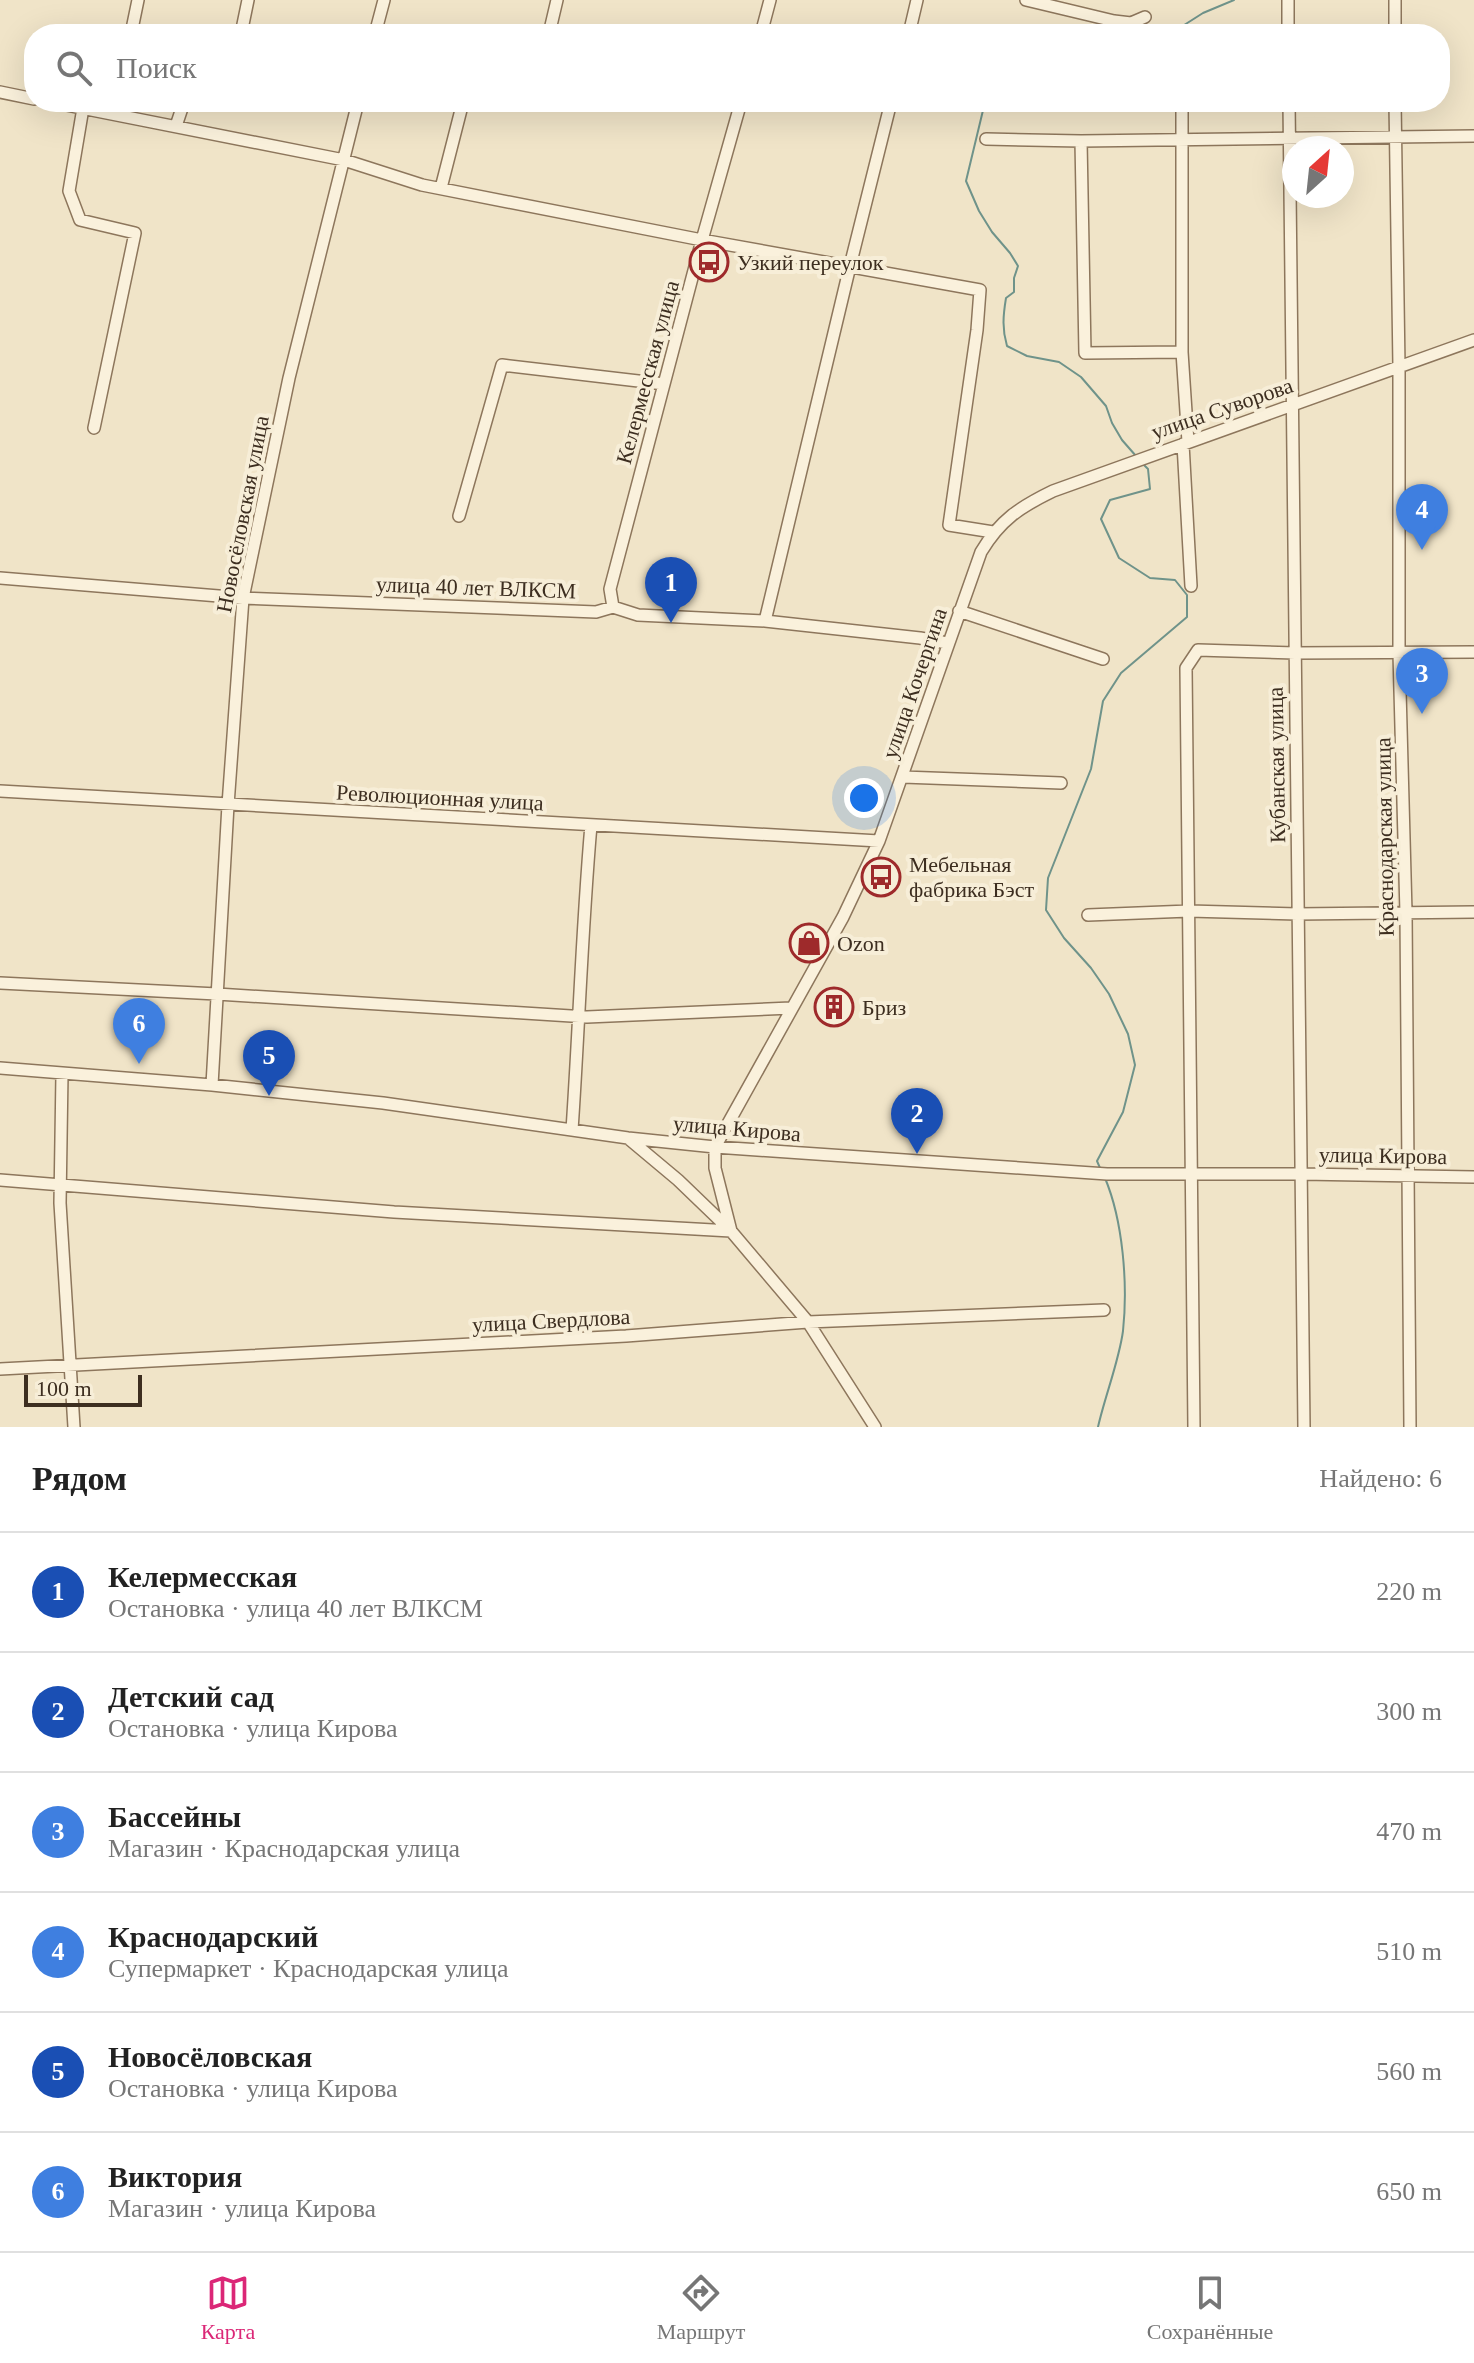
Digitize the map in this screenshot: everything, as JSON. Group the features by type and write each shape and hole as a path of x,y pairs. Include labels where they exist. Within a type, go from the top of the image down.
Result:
{"street":[{"path":"133,24 138,0"},
{"path":"243,24 248,0"},
{"path":"378,24 384,0"},
{"path":"551,24 557,0"},
{"path":"764,24 770,0"},
{"path":"911,24 917,0"},
{"path":"1026,0 1114,21 1131,23 1145,17"},
{"path":"1288,0 1288,24"},
{"path":"1395,0 1395,24"},
{"path":"0,92 24,97"},
{"path":"82,112 69,191 80,220 135,233 94,428"},
{"path":"104,112 344,160 422,185 980,290 949,525 993,532"},
{"path":"176,126 181,112"},
{"name":"Новосёловская улица","path":"212,1085 243,598 289,378 356,112"},
{"path":"441,188 460,112"},
{"name":"Келермесская улица","path":"613,607 610,589 738,112"},
{"path":"765,621 888,112"},
{"path":"1182,112 1182,352 1191,586"},
{"name":"Кубанская улица","path":"1289,112 1289,136"},
{"name":"Краснодарская улица","path":"1395,112 1410,1427"},
{"path":"1354,137 1474,136"},
{"path":"986,139 1081,141 1282,137"},
{"path":"1081,141 1085,353 1182,352"},
{"name":"Кубанская улица","path":"1290,208 1304,1427"},
{"name":"улица Суворова","path":"993,532 1024,505 1053,491 1474,340"},
{"path":"459,516 502,365 664,384"},
{"name":"улица Кочергина","path":"715,1147 843,917 879,841 947,643 981,552 993,532"},
{"name":"улица 40 лет ВЛКСМ","path":"0,578 243,598 596,612 613,607 638,615 765,621 947,643"},
{"path":"959,611 1103,659"},
{"path":"1194,1427 1186,668 1198,650 1474,652"},
{"path":"903,777 1061,783"},
{"name":"Революционная улица","path":"0,791 879,841"},
{"path":"572,1130 591,825"},
{"path":"1088,915 1189,911 1297,914 1474,912"},
{"path":"0,983 579,1016 791,1008"},
{"name":"улица Кирова","path":"0,1068 383,1103 628,1138 715,1147 1107,1174 1474,1177"},
{"path":"62,1074 60,1185 74,1427"},
{"path":"628,1138 671,1172 731,1231 808,1322 875,1427"},
{"path":"715,1147 715,1168 731,1231"},
{"path":"0,1180 394,1212 731,1231"},
{"name":"улица Свердлова","path":"0,1369 611,1337 808,1322 1104,1310"}],"waterway":[{"path":"1186,24 1234,0"},
{"path":"983,112 966,181 979,211 1018,266 1014,292 1006,298 1005,305 1007,346 1027,356 1059,362 1081,377 1106,406 1122,440 1136,456"},
{"path":"1100,1168 1097,1161 1123,1112 1135,1065 1128,1034 1109,994 1046,910 1048,878 1091,769 1103,701 1121,673 1187,617 1187,595 1175,580 1150,578 1119,558 1101,519 1110,500 1150,489 1148,469 1143,464"},
{"path":"1098,1427 1118,1354 1124,1313 1120,1233 1105,1178"}],"place":[{"name":"Узкий переулок","path":"709,262"},
{"name":"Краснодарский","path":"1422,550"},
{"name":"Келермесская","path":"671,623"},
{"name":"Бассейны","path":"1422,714"},
{"name":"Мебельная фабрика Бэст","path":"881,877"},
{"name":"Ozon","path":"809,943"},
{"name":"Бриз","path":"834,1007"},
{"name":"Виктория","path":"139,1064"},
{"name":"Новосёловская","path":"269,1096"},
{"name":"Детский сад","path":"917,1154"}]}
